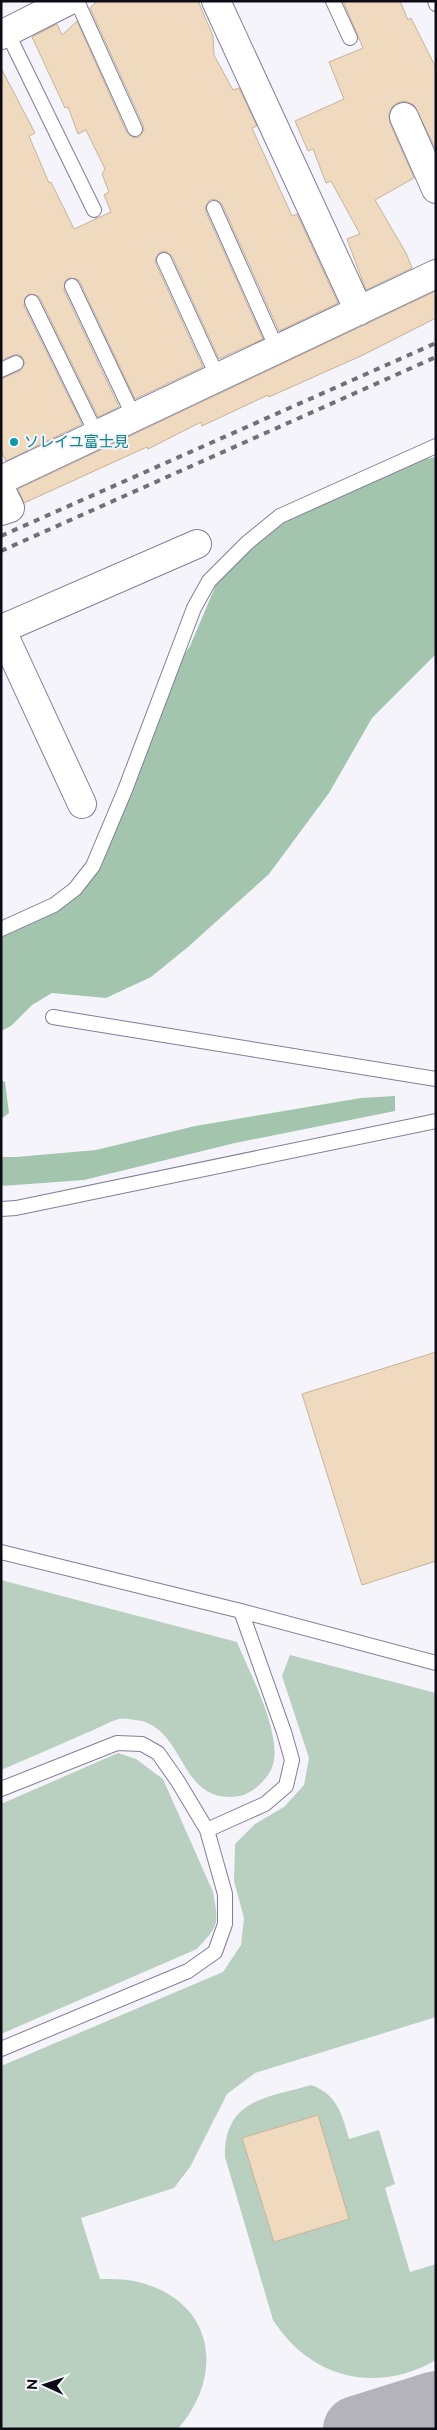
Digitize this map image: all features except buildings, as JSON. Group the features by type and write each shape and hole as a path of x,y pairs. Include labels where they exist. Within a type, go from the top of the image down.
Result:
{"street":[{"path":"4,33 68,1"},
{"path":"216,1 359,311"},
{"path":"404,117 436,189"},
{"path":"1,480 436,274"},
{"path":"1,490 10,508 1,511"},
{"path":"82,804 2,629 197,544"}],"lane":[{"path":"77,1 135,129"},
{"path":"333,1 350,38"},
{"path":"4,33 94,210"},
{"path":"214,208 277,350"},
{"path":"164,260 218,378"},
{"path":"72,286 134,418"},
{"path":"32,302 97,435"},
{"path":"1,370 16,363"},
{"path":"1,929 54,905 75,889 93,866 125,790 194,608 209,581 246,543 280,516 436,446"},
{"path":"53,1017 436,1079"},
{"path":"1,1209 16,1208 436,1120"},
{"path":"1,1552 241,1611 436,1664"},
{"path":"207,1830 265,1804 286,1786 292,1760 241,1611"},
{"path":"1,1789 117,1743 142,1744 158,1753 177,1780 207,1830 224,1894 225,1924 215,1952 188,1970 1,2049"}],"green space":[{"path":"436,457 436,654 372,718 329,793 269,874 188,947 151,977 106,998 52,993 32,1005 11,1026 1,1031 1,929 54,905 102,844 167,681 190,646 224,566 280,516 389,466"},
{"path":"1,1080 5,1082 9,1113 1,1119"},
{"path":"395,1096 395,1111 235,1143 84,1180 1,1186 1,1157 96,1150 195,1126 361,1098"},
{"path":"1,1580 237,1642 270,1724 274,1741 274,1757 271,1770 258,1786 245,1794 240,1796 220,1796 206,1790 194,1780 168,1740 157,1728 142,1721 119,1719 1,1770"},
{"path":"290,1655 436,1693 436,2017 255,2073 227,2094 190,2167 174,2188 81,2218 100,2279 134,2281 161,2290 181,2303 196,2320 204,2340 206,2362 203,2384 193,2407 178,2429 1,2429 1,2066 223,1972 241,1945 244,1918 234,1881 235,1844 255,1824 284,1807 304,1785 309,1758 282,1676"},
{"path":"118,1753 136,1759 163,1779 213,1892 216,1918 213,1929 197,1949 1,2034 1,1804"},
{"path":"311,2085 333,2099 341,2113 349,2139 379,2130 395,2184 385,2188 410,2272 436,2264 436,2360 413,2371 390,2377 368,2378 346,2375 325,2367 306,2356 288,2340 273,2320 225,2157 227,2138 232,2123 240,2112 251,2104 264,2098"}],"taxiway":[{"path":"356,2429 436,2404"}],"railway":[{"path":"1,536 436,343"},
{"path":"1,551 436,357"}],"place":[{"name":"ソレイユ富士見","path":"14,442"}]}
